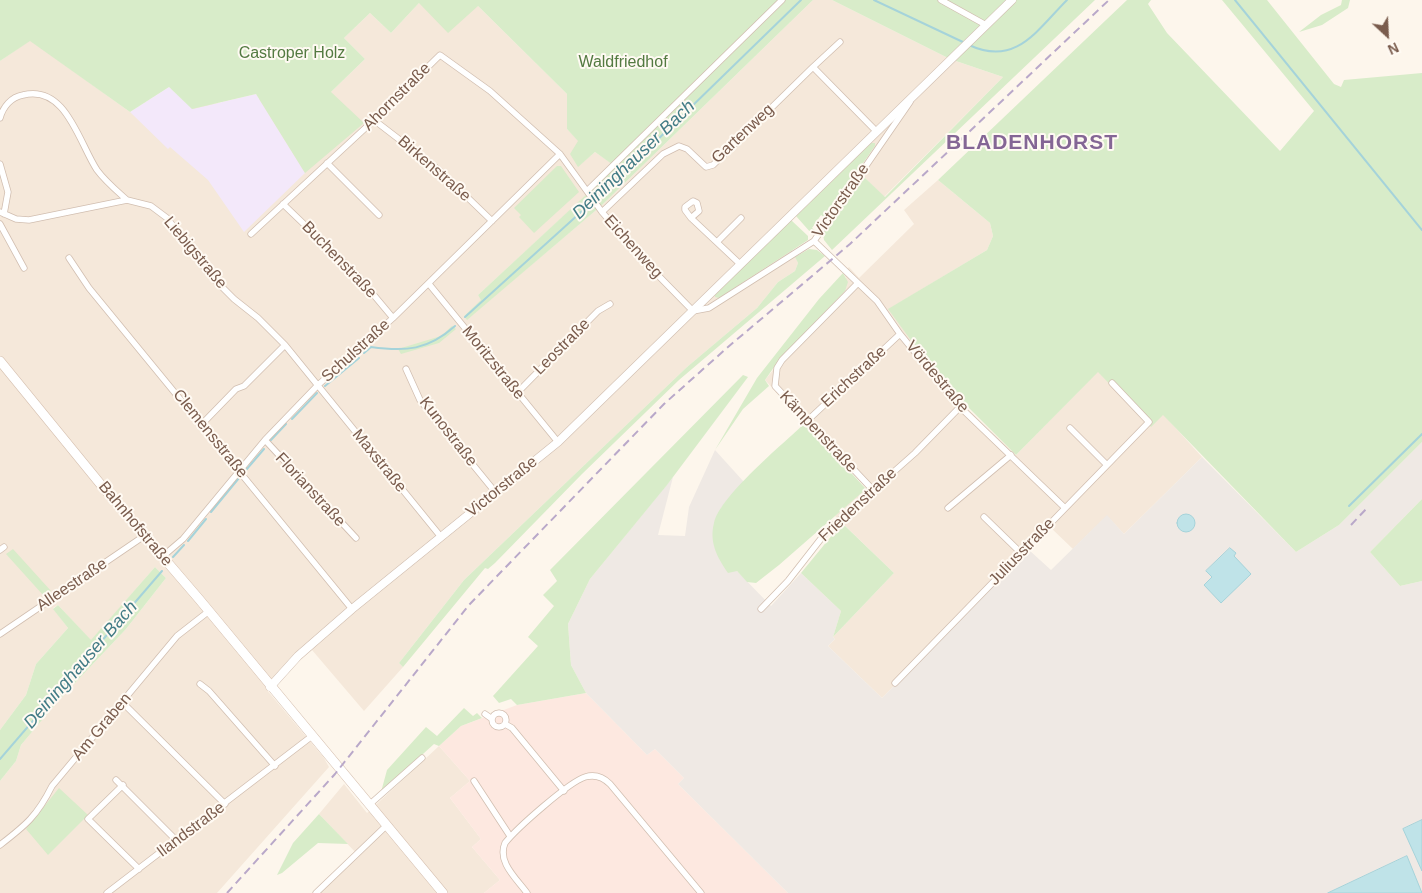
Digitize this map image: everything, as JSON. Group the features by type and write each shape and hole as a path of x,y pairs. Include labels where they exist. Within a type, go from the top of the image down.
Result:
{"main road":[{"name":"Bahnhofstraße","path":"0,361 443,893"}],"street":[{"path":"587,191 782,0"},
{"path":"942,0 986,25"},
{"name":"Victorstraße","path":"270,687 302,652 352,609 558,442 740,264 914,98 950,59 1012,0"},
{"name":"Gartenweg","path":"602,212 664,154 679,146 687,148 706,167 713,165 840,42"},
{"name":"Ahornstraße","path":"251,234 374,120 440,55 490,91 560,154"},
{"path":"813,67 875,134 881,144"},
{"path":"0,118 6,105 18,96 35,93 54,99 70,120 98,170 127,200"},
{"name":"Victorstraße","path":"693,311 710,308 814,241 914,98"},
{"name":"Birkenstraße","path":"374,120 439,170 492,221"},
{"name":"Eichenweg","path":"560,154 602,212 644,261 693,311"},
{"name":"Schulstraße","path":"162,557 183,539 265,440 318,385 393,318 560,154"},
{"path":"328,163 379,215"},
{"path":"0,164 8,192 2,213"},
{"name":"Liebigstraße","path":"2,213 16,219 29,220 127,200 151,206 167,218 210,275 234,299 258,318 318,385"},
{"name":"Buchenstraße","path":"283,204 357,275 393,318"},
{"path":"691,218 712,239 718,241 740,264"},
{"path":"718,241 741,218"},
{"path":"0,224 24,268"},
{"name":"Vördestraße","path":"814,241 877,301 900,334 960,407 1065,508"},
{"name":"Clemensstraße","path":"68,258 90,288 352,609"},
{"name":"Kämpenstraße","path":"858,282 782,360 777,368 775,386 873,490"},
{"name":"Moritzstraße","path":"428,284 558,442"},
{"name":"Leostraße","path":"517,393 598,311 610,304"},
{"name":"Erichstraße","path":"807,421 900,334"},
{"path":"202,424 236,389 244,386 285,346"},
{"name":"Kunostraße","path":"406,368 420,400 496,493"},
{"name":"Juliusstraße","path":"895,683 1149,422 1112,383"},
{"name":"Maxstraße","path":"318,385 441,537"},
{"name":"Friedenstraße","path":"761,609 788,581 827,531 936,432 960,407"},
{"path":"1070,428 1107,465"},
{"name":"Florianstraße","path":"265,440 356,538"},
{"path":"948,508 1011,455"},
{"path":"984,517 1021,553"},
{"name":"Alleestraße","path":"0,634 144,536"},
{"name":"Am Graben","path":"0,845 30,821 41,808 52,786 123,703 176,636 209,611"},
{"path":"200,684 209,691 275,766"},
{"path":"123,703 225,804"},
{"path":"486,714 497,726 505,724 512,728 564,790"},
{"path":"492,719 497,714 503,714 506,720 505,724"},
{"name":"Ilandstraße","path":"107,893 312,736"},
{"path":"370,805 422,758"},
{"path":"527,893 504,862 502,849 510,836 564,790 584,777 598,776 607,780 700,893"},
{"path":"116,780 176,840"},
{"path":"474,781 510,836"},
{"path":"123,785 88,818 139,869"},
{"path":"317,893 386,826"}],"shaded area":[{"path":"813,0 832,0 950,59 1003,77 884,197 858,171 875,146 808,205 715,294 719,298 792,250 798,263 795,271 778,282 757,308 687,367 464,580 399,663 403,667 364,711 312,650 266,689 324,758 329,767 217,893 0,893 0,781 16,761 21,745 59,700 126,629 166,578 155,567 91,641 58,605 53,608 68,628 36,664 26,695 0,730 0,61 30,40 130,112 331,92 365,59 344,38 370,13 391,33 419,3 478,6 567,94 567,129 579,141 578,166 595,152 617,167 478,295 482,300 464,316 467,319 601,206"},
{"path":"169,87 193,109 256,94 305,173 244,232 208,180 170,147 168,149 130,112"},
{"path":"938,180 990,223 993,236 987,250 889,309 937,376 969,410 1016,455 1098,371 1151,426 1163,414 1202,457 1124,534 1107,516 1073,549 1051,528 882,698 828,646 835,639 833,637 894,573 835,516 866,488 765,380 846,278 843,273 849,267 859,278 914,224 904,210"},
{"path":"1422,442 1422,499 1370,552 1400,586 1422,581 1422,893 788,893 678,784 684,778 655,749 647,755 586,693 571,665 568,624 590,579 673,477 658,535 685,536 689,507 715,450 744,482 721,508 737,571 771,606 801,573 841,611 833,637 835,639 828,646 882,698 1029,550 1051,570 1107,515 1124,534 1202,457 1296,552 1339,525"},
{"path":"586,693 647,755 655,749 684,778 678,784 788,893 484,893 500,880 472,847 481,839 450,798 470,781 439,746 461,726 517,705"},
{"path":"439,746 470,781 450,798 481,839 472,847 500,880 484,893 320,893 358,855 319,814 344,784 367,813"}],"green space":[{"path":"0,0 813,0 601,206 467,320 464,316 481,300 478,295 616,167 595,152 578,167 570,154 578,141 567,129 567,94 478,6 448,33 419,3 391,33 370,13 344,38 365,59 331,92 364,123 305,173 256,94 192,109 169,87 130,112 30,41 0,61"},
{"path":"832,0 1095,0 832,250 824,240 823,234 863,176 885,197 1003,77 950,59"},
{"path":"1127,0 1151,0 1148,4 1167,33 1280,151 1314,111 1222,0 1267,0 1334,84 1341,87 1344,80 1422,73 1422,442 1339,525 1296,552 1163,415 1151,427 1098,372 1016,455 937,376 888,309 987,250 993,236 990,223 938,180"},
{"path":"1342,0 1350,0 1348,8 1322,25 1299,32 1321,15 1341,5"},
{"path":"871,143 875,143 875,146 825,218 821,215 812,228 816,231 811,233 796,216"},
{"path":"557,166 561,166 579,192 534,233 519,217 521,215 514,208"},
{"path":"791,220 808,236 808,240 719,298 715,297 715,294"},
{"path":"809,249 817,250 825,256 679,380 582,474 495,563 488,569 485,568 403,667 399,663 464,580 687,367 757,308 778,282 795,271 798,263 795,257"},
{"path":"843,273 848,282 845,291 779,360 765,380 769,386 743,409 715,450 757,378 819,299"},
{"path":"452,326 456,329 439,343 401,354 398,349 441,336"},
{"path":"743,375 748,377 667,485 590,579 568,624 571,665 586,693 517,705 511,699 499,703 493,696 538,646 528,637 554,606 543,595 557,581 550,570"},
{"path":"805,423 866,489 756,583 747,582 737,571 728,573 720,561 713,543 714,523 719,512 740,485"},
{"path":"1422,499 1422,581 1400,586 1370,552"},
{"path":"842,523 894,573 833,637 841,611 801,573"},
{"path":"13,549 51,591 43,595 6,554"},
{"path":"155,567 166,578 126,629 59,700 21,745 16,761 0,781 0,730 26,695 36,664 68,628 53,609 58,605 91,640"},
{"path":"464,708 473,716 477,713 482,718 461,726 439,746 434,744 381,792 387,770 426,727 437,736"},
{"path":"59,788 88,815 48,855 26,829"},
{"path":"319,814 348,844 318,843 277,875 293,843"}],"water":[{"path":"1182,514 1190,514 1195,519 1193,530 1182,532 1177,527 1177,519"},
{"path":"1230,548 1236,553 1234,556 1251,574 1221,603 1204,585 1212,577 1206,571"},
{"path":"1422,820 1422,871 1403,829"},
{"path":"1407,856 1422,893 1328,893"}],"waterway":[{"name":"Deininghauser Bach","path":"465,317 612,184 801,0"},
{"name":"Deininghauser Bach","path":"874,0 965,43"},
{"name":"Deininghauser Bach","path":"969,45 985,51 1000,51 1013,48 1035,33 1067,0"},
{"path":"1235,0 1422,230"},
{"name":"Deininghauser Bach","path":"364,353 371,347 406,349 426,345 455,326"},
{"name":"Deininghauser Bach","path":"325,386 359,358"},
{"name":"Deininghauser Bach","path":"292,419 317,393"},
{"name":"Deininghauser Bach","path":"270,441 286,424"},
{"path":"1349,506 1422,434"},
{"name":"Deininghauser Bach","path":"246,470 264,449"},
{"name":"Deininghauser Bach","path":"211,512 239,478"},
{"name":"Deininghauser Bach","path":"188,541 206,519"},
{"name":"Deininghauser Bach","path":"173,557 184,545"},
{"name":"Deininghauser Bach","path":"0,759 162,571"}],"railway":[{"path":"227,893 335,774 469,605 664,404 850,244 1109,0"},
{"path":"1351,525 1368,507"}],"district":[{"name":"BLADENHORST","path":"1032,143"}],"park label":[{"name":"Castroper Holz","path":"292,54"},
{"name":"Waldfriedhof","path":"623,63"}]}
